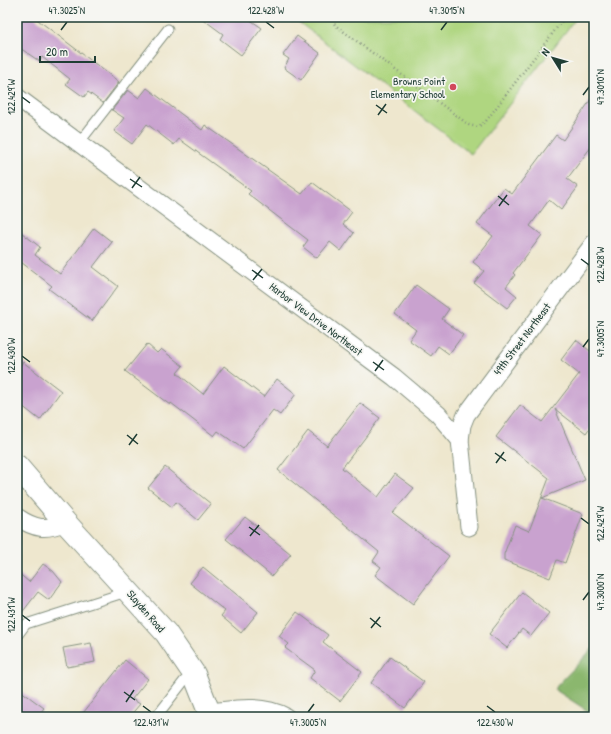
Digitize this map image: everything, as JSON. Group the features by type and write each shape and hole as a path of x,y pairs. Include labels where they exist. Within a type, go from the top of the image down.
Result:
{"street":[{"name":"Harbor View Drive Northeast","path":"17,97 414,392 442,418 460,440"},
{"name":"49th Street Northeast","path":"460,440 462,424 466,415 594,243"},
{"path":"460,440 469,527"},
{"name":"Slayden Road","path":"17,466 65,522 166,633 194,674 211,715"},
{"path":"17,517 30,526 51,529 65,522"},
{"path":"211,715 248,707 271,710 286,717"}],"lane":[{"path":"79,143 168,28"},
{"path":"17,636 26,624 120,594 126,588"},
{"path":"156,717 184,681 194,674"}],"path":[{"path":"330,17 335,25 469,125 478,127 486,121 565,17"}],"green space":[{"name":"Browns Point Elementary School","path":"298,17 577,17 471,154 296,20"},
{"path":"594,647 594,715 554,689"}],"building":[{"path":"17,17 34,17 119,82 103,103 88,92 84,97 66,84 70,79 42,57 39,61 17,46"},
{"path":"200,17 246,17 262,28 241,55 220,39 223,34"},
{"path":"297,36 320,53 301,80 284,68 289,59 283,55"},
{"path":"147,88 202,130 205,125 302,194 312,182 352,212 343,224 354,233 341,251 330,242 317,258 303,247 308,240 248,194 251,191 179,139 174,145 147,124 132,144 114,131 124,118 112,110 128,90 139,98"},
{"path":"594,95 594,143 567,179 578,187 561,210 549,200 530,226 542,235 513,273 515,275 506,287 517,296 507,308 474,283 484,271 473,262 493,236 477,224 504,188 512,194 556,135 563,140"},
{"path":"94,228 112,242 93,267 118,286 92,321 49,289 52,286 17,259 17,229 40,247 35,255 60,274"},
{"path":"416,285 449,309 442,319 463,335 449,354 438,346 431,356 409,340 416,330 395,314"},
{"path":"576,340 594,354 594,422 586,433 555,409 585,480 542,498 583,514 565,563 557,560 550,578 504,560 504,554 515,525 529,531 549,478 496,437 520,405 542,422 579,374 561,360"},
{"path":"147,344 157,353 161,349 183,366 177,373 203,394 224,366 264,397 277,379 296,394 280,415 273,410 243,449 218,431 214,436 171,403 170,405 125,371"},
{"path":"23,362 61,391 40,420 17,402 17,370"},
{"path":"360,403 380,418 342,468 378,497 395,474 414,488 393,513 449,556 413,604 375,575 381,567 373,561 379,552 278,470 308,431 327,446"},
{"path":"165,467 211,504 198,520 176,502 172,507 148,488"},
{"path":"245,517 291,554 272,576 226,539"},
{"path":"43,564 53,571 62,582 49,600 38,592 17,619 17,572 29,582"},
{"path":"203,567 258,612 241,633 221,616 225,611 190,583"},
{"path":"522,592 549,613 531,636 522,629 507,648 489,634"},
{"path":"297,612 328,635 323,642 362,672 340,701 310,678 315,670 285,648 289,644 279,636"},
{"path":"91,643 95,662 67,667 63,648"},
{"path":"390,657 424,682 405,708 371,683"},
{"path":"125,660 148,679 132,699 140,704 129,717 80,717"},
{"path":"17,688 44,708 37,717 17,717"}],"place":[{"name":"Browns Point Elementary School","path":"453,87"}]}
